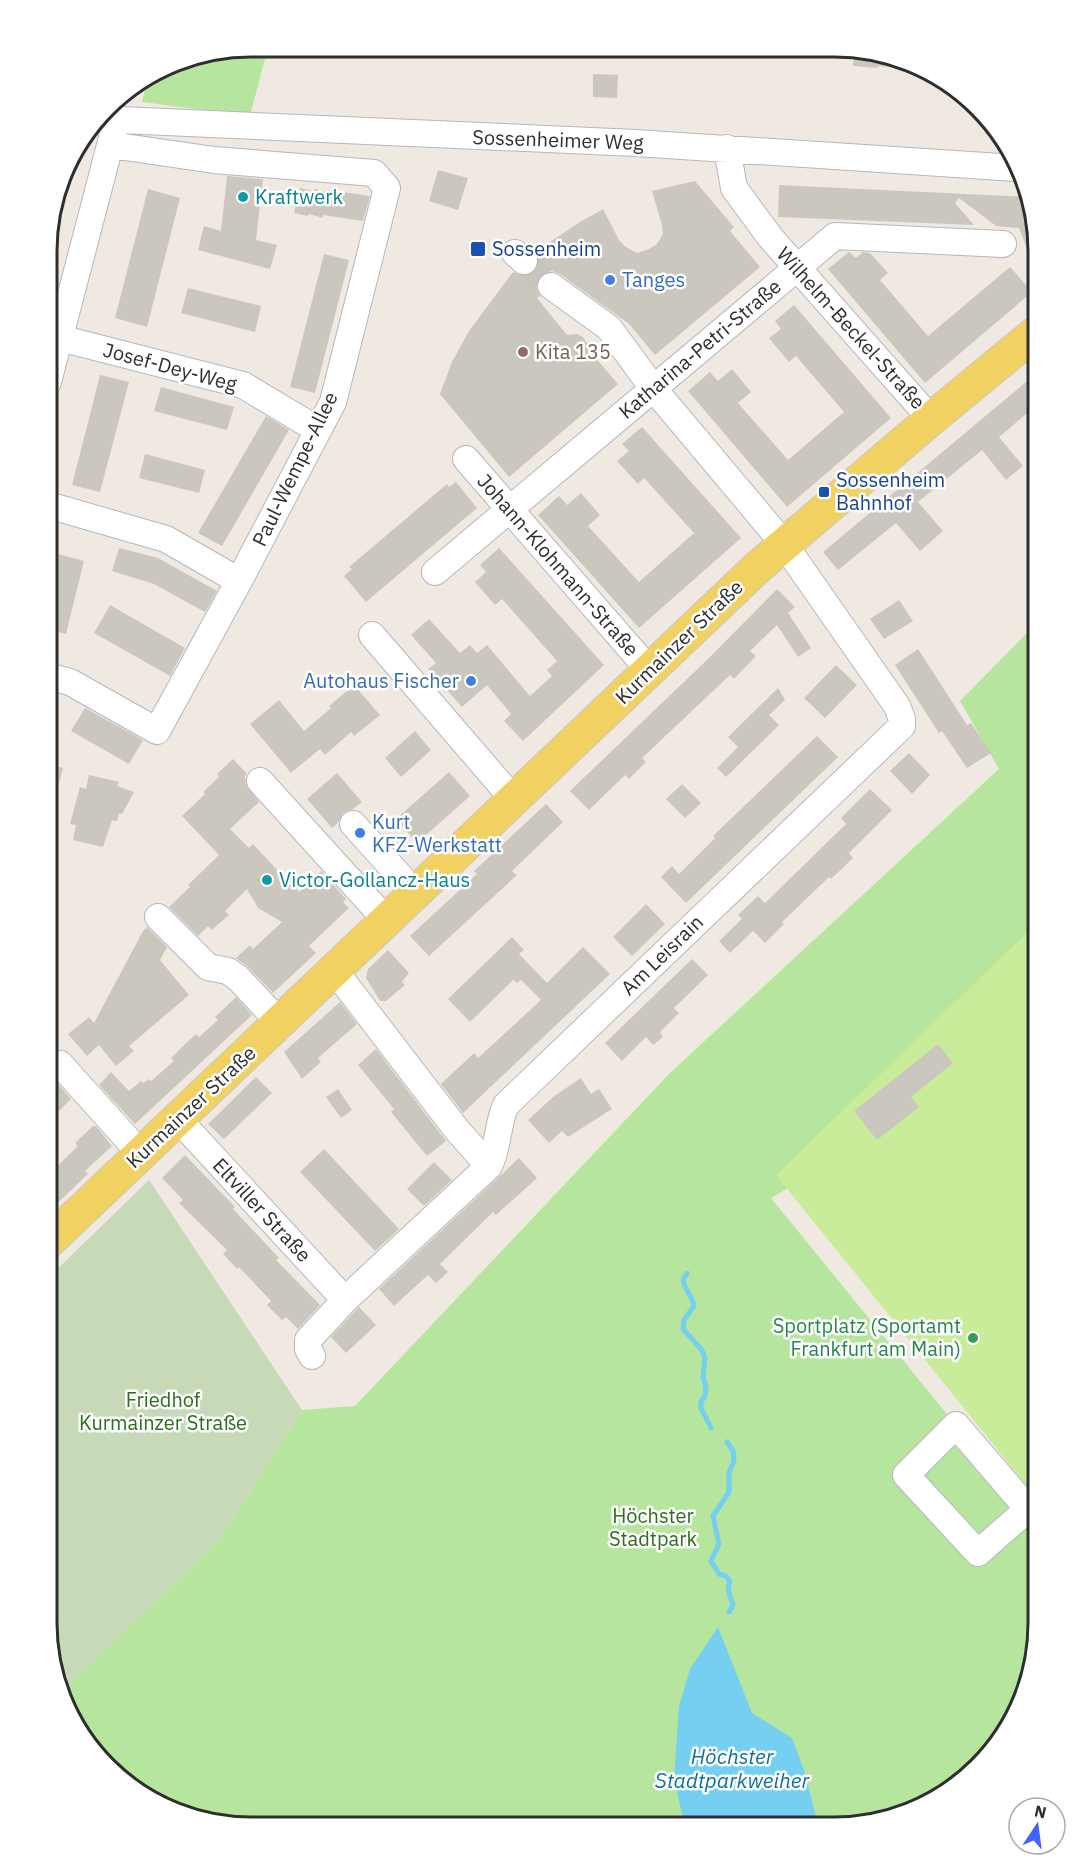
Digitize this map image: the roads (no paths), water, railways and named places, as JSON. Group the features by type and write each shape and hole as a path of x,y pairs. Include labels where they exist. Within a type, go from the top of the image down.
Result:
{"main road":[{"name":"Kurmainzer Straße","path":"57,1234 784,544 1028,339"}],"street":[{"name":"Sossenheimer Weg","path":"109,128 286,128 727,148 1009,168"},
{"path":"57,326 109,128 214,160 274,165 286,128"},
{"name":"Wilhelm-Beckel-Straße","path":"727,148 734,188 770,237 931,419"},
{"name":"Paul-Wempe-Allee","path":"57,678 70,682 158,730 333,402 387,189 374,173 274,165"},
{"name":"Katharina-Petri-Straße","path":"435,572 834,236 1003,244"},
{"path":"551,286 609,328 653,388 784,544"},
{"name":"Josef-Dey-Weg","path":"57,338 243,385 318,430"},
{"name":"Johann-Klohmann-Straße","path":"466,459 650,671"},
{"path":"57,508 166,539 239,581"},
{"name":"Am Leisrain","path":"312,1356 308,1349 308,1340 345,1300 489,1166 495,1154 502,1114 506,1105 902,726 902,718 897,706 784,544"},
{"path":"372,636 514,800"},
{"path":"260,781 387,921"},
{"path":"352,825 416,894"},
{"path":"158,917 208,967 228,971 238,978 280,1023"},
{"path":"335,971 457,1130 489,1166"},
{"path":"60,1064 141,1154"},
{"name":"Eltviller Straße","path":"178,1119 345,1300"},
{"path":"1028,1509 956,1425 906,1475 978,1553 1028,1518"}],"water":[{"name":"Höchster Stadtparkweiher","path":"718,1627 752,1713 792,1738 805,1773 816,1817 683,1817 674,1779 679,1706 690,1669"}],"waterway":[{"path":"687,1273 683,1280 694,1306 684,1320 683,1329 702,1350 705,1358 703,1377 706,1387 701,1408 711,1428"},
{"path":"727,1442 733,1451 734,1461 729,1472 729,1492 713,1516 719,1544 711,1561 719,1574 726,1576 730,1582 728,1589 733,1605 729,1612"}],"tunnel":[{"path":"524,261 551,286"}],"place":[{"name":"Kraftwerk","path":"243,197"},
{"name":"Sossenheim","path":"478,249"},
{"name":"Tanges","path":"610,280"},
{"name":"Kita 135","path":"523,352"},
{"name":"Sossenheim Bahnhof","path":"824,492"},
{"name":"Autohaus Fischer","path":"471,681"},
{"name":"Kurt KFZ-Werkstatt","path":"360,833"},
{"name":"Victor-Gollancz-Haus","path":"267,880"},
{"name":"Sportplatz (Sportamt Frankfurt am Main)","path":"973,1338"}],"park label":[{"name":"Friedhof Kurmainzer Straße","path":"163,1412"},
{"name":"Höchster Stadtpark","path":"653,1528"}]}
